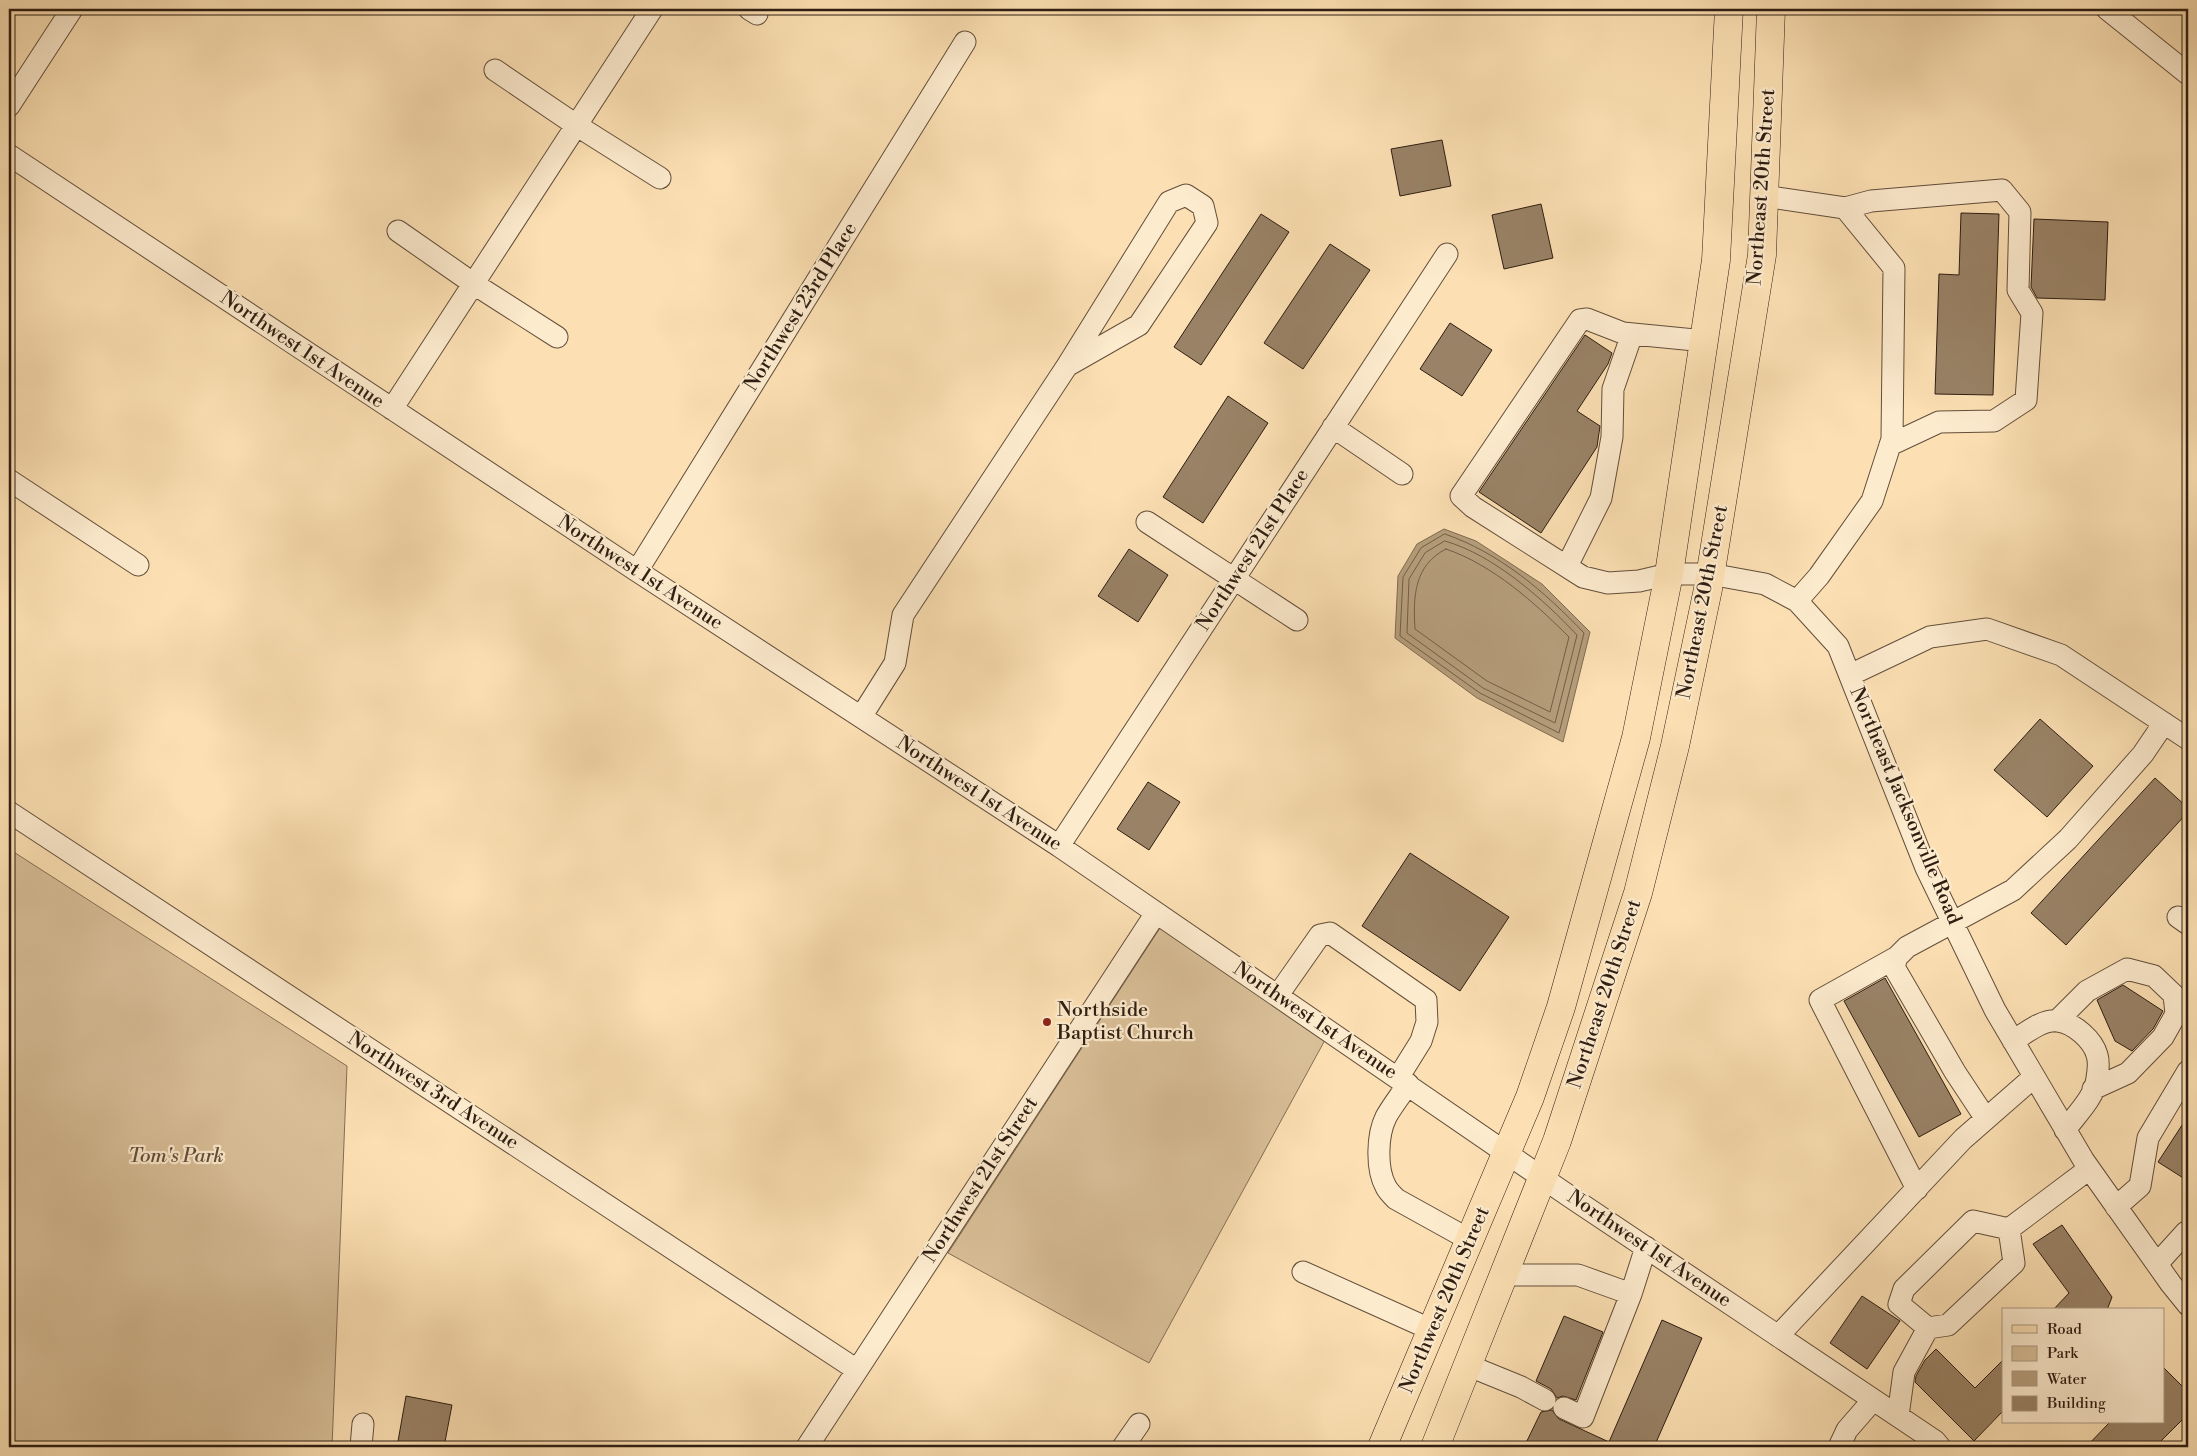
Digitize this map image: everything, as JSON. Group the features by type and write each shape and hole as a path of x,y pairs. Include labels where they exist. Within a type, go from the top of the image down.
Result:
{"main road":[{"name":"Northeast 20th Street","path":"1507,1152 1530,1097 1561,1006 1636,738 1670,574 1716,260 1729,9"},
{"name":"Northeast 20th Street","path":"1542,1177 1560,1132 1638,893 1675,746 1710,574 1762,255 1772,9"},
{"name":"Northwest 20th Street","path":"1382,1447 1507,1152"},
{"path":"1435,1447 1542,1177"}],"street":[{"path":"9,106 72,9"},
{"path":"392,409 652,9"},
{"path":"2107,9 2188,74"},
{"name":"Northwest 23rd Place","path":"637,571 965,42"},
{"path":"495,70 576,126 660,178"},
{"name":"Northwest 1st Avenue","path":"9,155 637,571 1059,846 1542,1177 1898,1416 1940,1447"},
{"path":"1764,196 1845,208 1872,201 2002,190 2020,212 2018,290 2032,313 2026,400 1994,421 1939,422 1890,445"},
{"path":"861,717 895,663 904,615 1067,366 1169,202 1186,195 1203,206 1207,223 1139,325 1067,366"},
{"path":"1797,601 1819,576 1872,501 1892,439 1894,268 1845,208"},
{"path":"398,231 474,284 557,337"},
{"name":"Northwest 21st Place","path":"1059,846 1447,254"},
{"name":"Northeast Jacksonville Road","path":"1632,334 1623,333 1587,319 1580,320 1462,496 1474,506 1583,577 1608,583 1639,581 1670,574 1710,574 1765,584 1797,601 1838,646 1926,868 1995,1010 2089,1169 2157,1264 2185,1295"},
{"path":"1567,566 1601,498 1612,436 1613,389 1632,334 1705,340"},
{"path":"1333,427 1402,474"},
{"path":"9,480 138,564"},
{"path":"1147,522 1297,620"},
{"path":"1850,675 1930,637 1987,629 2061,655 2188,738"},
{"path":"1916,1188 1820,1000 1897,957 1907,947 2013,890 2068,839 2143,754 2164,723"},
{"name":"Northwest 3rd Avenue","path":"9,812 857,1370"},
{"name":"Northwest 21st Street","path":"807,1447 1156,913"},
{"path":"1278,995 1320,935 1330,933 1426,1000 1427,1022 1421,1041 1385,1119 1380,1139 1383,1180 1387,1189 1396,1198 1470,1240"},
{"path":"1897,957 1894,967 1955,1072 1986,1119"},
{"path":"2057,1021 2087,991 2127,969 2154,976 2174,995 2176,1014 2163,1037 2128,1073 2093,1089"},
{"path":"2013,1041 2039,1025 2057,1021 2071,1025 2087,1037 2097,1055 2097,1079 2093,1089 2065,1130"},
{"path":"2116,1207 2140,1186 2148,1138 2188,1072"},
{"path":"1778,1336 1963,1139 2034,1077"},
{"path":"2009,1229 2014,1263 1948,1325 1928,1328 1899,1304 1904,1289 1972,1221 2009,1229 2089,1169"},
{"path":"2157,1264 2186,1232 2188,1233"},
{"path":"1467,1365 1521,1386 1583,1417 1631,1294 1646,1247"},
{"path":"1304,1272 1432,1330"},
{"path":"1503,1275 1578,1275 1631,1294"},
{"path":"1898,1416 1904,1372 1928,1328"},
{"path":"1839,1447 1847,1430 1873,1400"},
{"path":"361,1447 363,1424"},
{"path":"1123,1447 1139,1424"}],"green space":[{"name":"Tom's Park","path":"9,849 347,1066 332,1447 9,1447"},
{"path":"1160,928 1325,1040 1149,1363 948,1253"}],"water":[{"path":"1444,529 1476,541 1542,584 1590,632 1563,742 1477,698 1395,638 1398,576 1417,544"}],"building":[{"path":"1442,140 1451,186 1400,196 1391,149"},
{"path":"1541,204 1553,258 1504,269 1492,215"},
{"path":"1961,213 1999,214 1993,395 1935,394 1939,274 1959,275"},
{"path":"1261,214 1289,232 1201,365 1174,347"},
{"path":"2034,219 2108,222 2105,300 2037,298 2031,287"},
{"path":"1330,244 1370,270 1303,369 1264,343"},
{"path":"1450,323 1492,350 1462,396 1420,369"},
{"path":"1585,335 1612,353 1608,364 1577,411 1600,426 1597,447 1541,533 1479,492"},
{"path":"1228,396 1268,423 1203,523 1163,497"},
{"path":"1129,549 1168,575 1138,622 1098,596"},
{"path":"2040,719 2093,766 2047,817 1994,770"},
{"path":"2155,778 2188,808 2188,812 2066,945 2031,913"},
{"path":"1148,782 1180,802 1149,850 1117,829"},
{"path":"1410,853 1509,917 1460,991 1362,926"},
{"path":"1885,978 1961,1114 1919,1137 1844,1001"},
{"path":"2123,985 2163,1011 2153,1029 2132,1051 2115,1041 2097,1000"},
{"path":"2188,1116 2188,1181 2158,1162"},
{"path":"2062,1225 2112,1297 2108,1308 2055,1308 2069,1293 2033,1244"},
{"path":"1862,1296 1900,1321 1867,1369 1830,1343"},
{"path":"1564,1316 1603,1332 1576,1400 1563,1396 1557,1398 1551,1389 1536,1381"},
{"path":"1662,1320 1702,1338 1654,1447 1524,1447 1541,1412 1552,1410 1559,1419 1609,1442"},
{"path":"1936,1349 1975,1388 2002,1361 2002,1412 1974,1441 1915,1382 1916,1376 1925,1360"},
{"path":"2164,1368 2188,1392 2188,1414 2155,1447 2086,1447 2108,1424 2164,1424"},
{"path":"406,1396 452,1405 444,1447 397,1447"}],"place":[{"name":"Northside Baptist Church","path":"1047,1022"}]}
